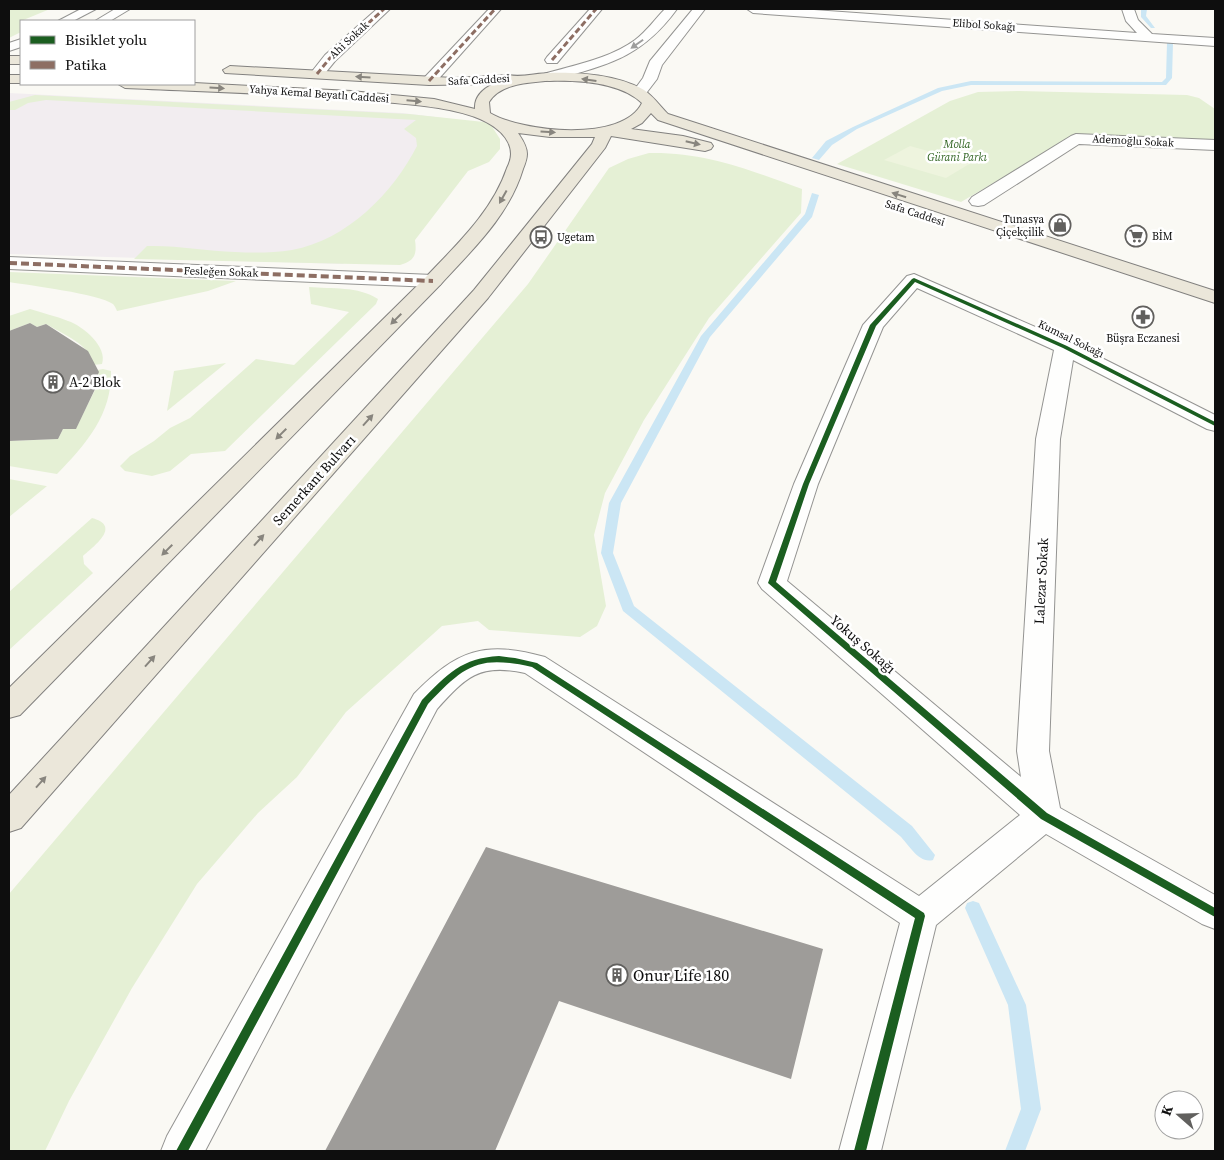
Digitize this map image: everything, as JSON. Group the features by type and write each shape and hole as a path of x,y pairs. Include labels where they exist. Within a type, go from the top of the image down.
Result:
{"main road":[{"name":"Yahya Kemal Beyatlı Caddesi","path":"213,69 429,81"},
{"path":"9,707 433,281 501,202 514,176 520,152 514,136 481,110 482,102 487,94 505,85 530,78 549,77 613,84 644,98 641,117 628,125 608,132"},
{"name":"Safa Caddesi","path":"429,81 454,82 530,78"},
{"name":"Yahya Kemal Beyatlı Caddesi","path":"172,85 351,95 416,101 434,103 544,132 608,132"},
{"name":"Safa Caddesi","path":"644,98 663,117 1215,297"},
{"name":"Safa Caddesi","path":"608,132 695,143 1215,310"},
{"name":"Semerkant Bulvarı","path":"9,818 481,294 608,132"},
{"path":"582,166 600,152 634,144 671,140"},
{"path":"517,163 530,151 542,147 566,147 581,153 582,166"}],"street":[{"path":"66,20 90,9"},
{"path":"103,20 124,9"},
{"name":"Ahi Sokak","path":"317,74 330,58 384,9"},
{"path":"429,81 495,9"},
{"path":"552,60 596,9"},
{"path":"549,77 586,66 633,47 644,39 671,9"},
{"path":"644,98 655,64 699,9"},
{"name":"Elibol Sokağı","path":"753,9 1215,42"},
{"path":"1128,9 1132,21 1147,36"},
{"name":"Ademoğlu Sokak","path":"978,201 1076,139 1215,145"},
{"name":"Fesleğen Sokak","path":"9,263 433,281"},
{"name":"Kumsal Sokağı","path":"914,280 1065,347 1215,424"},
{"name":"Yokuş Sokağı","path":"914,280 873,325 806,484 772,583 1044,816 1215,913"},
{"name":"Lalezar Sokak","path":"1044,816 1033,751 1048,439 1065,347"},
{"path":"182,1151 425,702 449,676 464,665 489,658 515,660 534,665 920,916"},
{"path":"860,1151 920,916 1044,816"}],"shaded area":[{"path":"9,93 402,113 452,119 343,264 9,254"}],"green space":[{"path":"9,9 50,9 20,20 20,32 9,38"},
{"name":"Molla Gürani Parkı","path":"1019,91 1187,95 1199,98 1215,109 1215,140 1068,139 961,202 837,164 950,101 978,92"},
{"path":"35,95 409,114 484,122 491,125 500,139 500,149 489,162 468,171 415,240 416,249 412,259 400,265 134,259 147,246 256,253 292,250 312,245 331,236 366,212 395,181 417,146 416,138 404,129 416,120 46,100 28,103 15,110 9,110 9,102"},
{"path":"910,146 971,163 946,178 884,160"},
{"path":"649,153 670,153 727,163 802,189 801,213 709,318 644,420 605,493 594,535 606,606 597,626 580,637 489,630 478,621 442,626 346,712 297,777 258,813 197,884 132,988 69,1101 45,1151 9,1151 9,894 528,284 609,168 628,159"},
{"path":"9,272 236,281 208,291 117,311 113,304 94,297 63,290 9,282"},
{"path":"309,287 353,290 378,299 376,304 225,451 191,454 170,471 152,476 125,471 120,466 130,456 170,428 190,418 256,359 294,365 349,312 311,304"},
{"path":"30,309 68,321 87,332 98,344 103,357 102,364 93,365 92,358 82,346 46,324 37,327 30,323 9,331 9,316"},
{"path":"226,363 167,411 174,371"},
{"path":"103,369 111,371 110,387 102,415 87,440 57,474 9,466 9,431 16,431 11,441 58,439 63,429 76,428 97,386 94,384 92,371"},
{"path":"9,479 46,486 47,486 9,517"},
{"path":"92,518 105,526 105,531 99,542 83,556 84,564 93,573 9,650 9,592"}],"building":[{"name":"A-2 Blok","path":"30,323 37,327 46,324 88,351 99,372 94,384 97,385 76,429 63,429 58,439 9,441 9,331"},
{"name":"Onur Life 180","path":"486,847 823,949 791,1079 559,1001 495,1151 325,1151"}],"waterway":[{"path":"1144,9 1143,16 1153,27"},
{"path":"816,158 829,143 855,128 940,89 971,83 1164,84 1169,78 1170,43"},
{"path":"815,195 809,215 706,336 615,503 607,553 628,608 906,831 927,855"},
{"path":"973,908 1017,1005 1031,1109 1015,1151"}],"marked path":[{"path":"317,74 330,58 384,9"},
{"path":"429,81 495,9"},
{"path":"552,60 596,9"},
{"path":"9,263 433,281"}],"cycle path":[{"path":"1215,424 1065,347 914,280 873,325 806,484 772,583 1044,816 1215,913"},
{"path":"182,1151 425,702 438,688 461,669 473,663 499,659 534,665 920,916 860,1151"}],"place":[{"name":"Tunasya Çiçekçilik","path":"1060,225"},
{"name":"BİM","path":"1136,236"},
{"name":"Ugetam","path":"541,237"},
{"name":"Büşra Eczanesi","path":"1143,317"},
{"name":"A-2 Blok","path":"53,382"},
{"name":"Onur Life 180","path":"617,975"}]}
